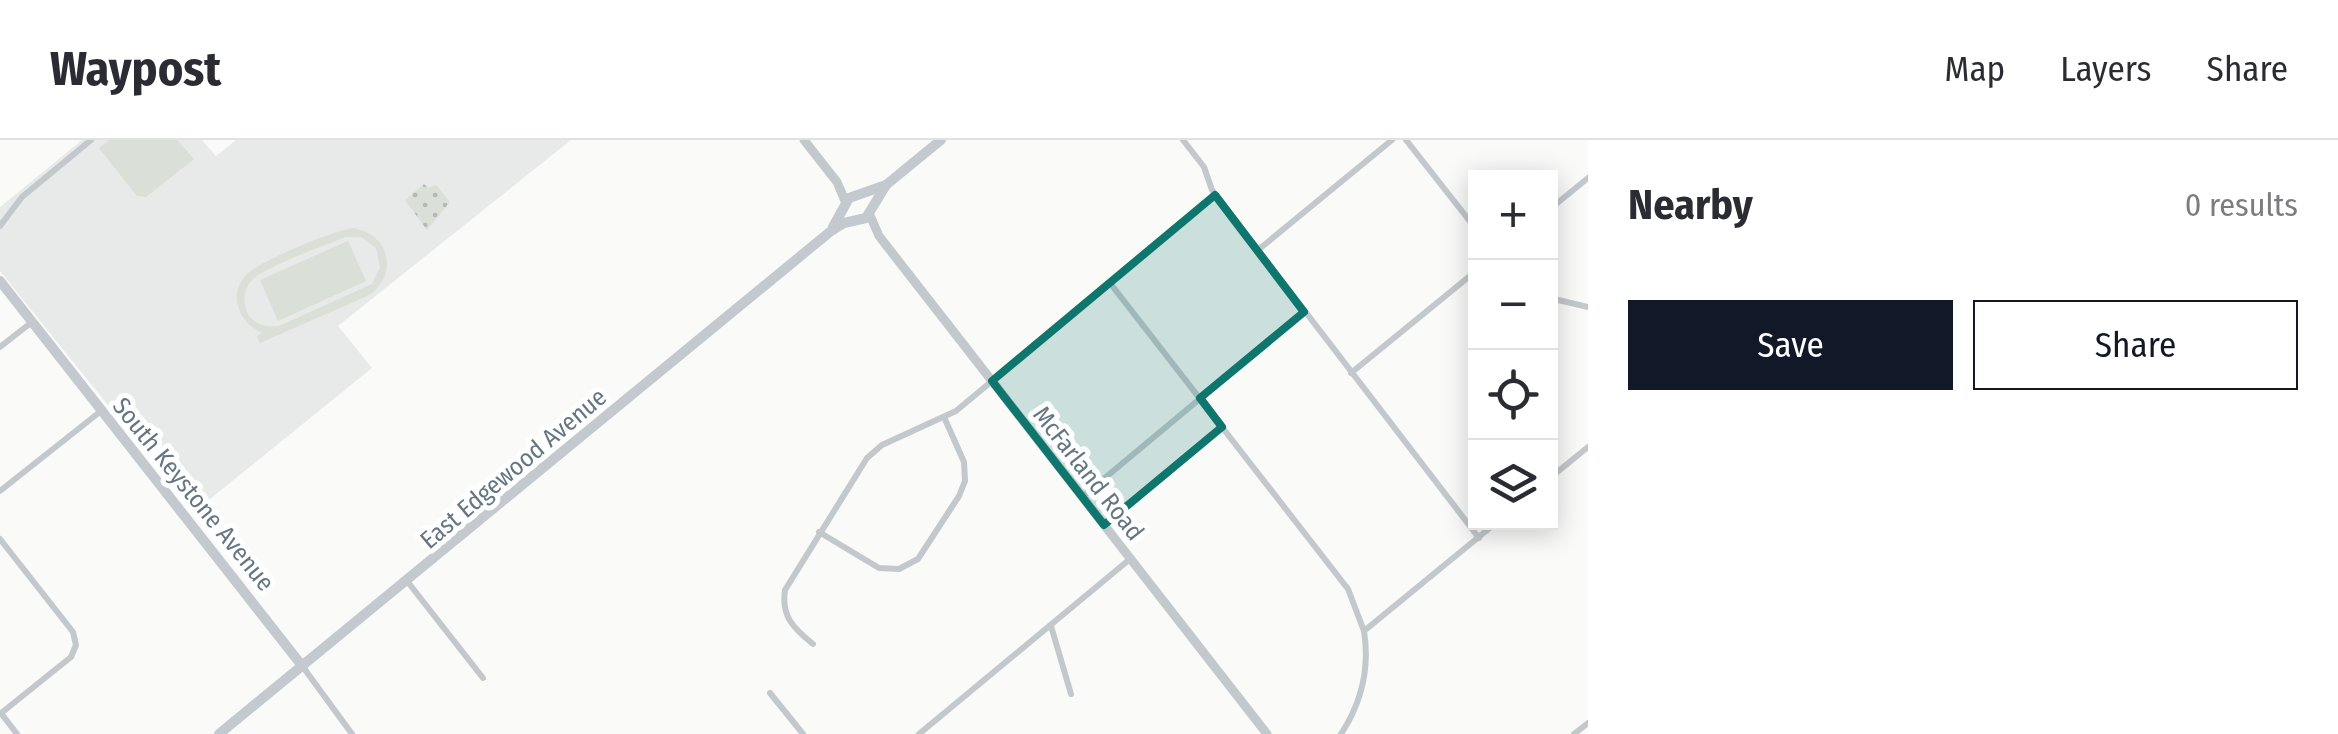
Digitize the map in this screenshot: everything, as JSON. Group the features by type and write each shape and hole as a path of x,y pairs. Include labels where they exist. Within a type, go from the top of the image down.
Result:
{"main road":[{"name":"East Edgewood Avenue","path":"831,231 845,206 886,185 940,140"},
{"name":"East Edgewood Avenue","path":"220,734 831,231 870,211 886,185"},
{"path":"860,196 868,201 870,211"},
{"path":"845,206 848,217 856,221"},
{"name":"South Keystone Avenue","path":"0,282 304,667"}],"street":[{"path":"0,226 22,197 91,140"},
{"path":"804,140 837,182 845,206"},
{"path":"1184,140 1204,167 1215,195 1479,538"},
{"path":"1258,250 1392,140"},
{"path":"1406,140 1468,219"},
{"path":"1558,202 1588,178"},
{"path":"837,182 860,196"},
{"path":"812,644 788,622 783,595 786,584 863,463 874,452 956,411 1215,195"},
{"name":"McFarland Road","path":"870,211 879,236 1266,734"},
{"name":"McFarland Road","path":"856,221 879,236"},
{"path":"1350,373 1468,277"},
{"path":"1110,283 1348,589 1364,631 1366,667 1357,707 1341,734"},
{"path":"1558,300 1588,307"},
{"path":"1082,497 1304,312"},
{"path":"0,348 32,322"},
{"path":"0,491 101,411"},
{"path":"819,532 882,568 898,568 918,559 959,496 965,480 963,459 944,417"},
{"path":"1104,524 1222,427"},
{"path":"1558,471 1588,447"},
{"path":"1364,631 1488,530"},
{"path":"0,539 72,632 76,645 72,657 0,713 17,734"},
{"path":"919,734 1130,559"},
{"path":"407,581 483,678"},
{"path":"1051,626 1071,694"},
{"name":"South Keystone Avenue","path":"304,667 352,734"},
{"path":"770,694 802,734"},
{"path":"1574,734 1588,723"}],"highlighted area":[{"path":"1215,195 1304,312 1200,398 1222,427 1104,525 992,381"}],"shaded area":[{"path":"82,140 202,140 216,156 236,140 571,140 338,326 372,368 194,512 0,271 0,207"},
{"path":"110,140 177,140 194,159 146,197 137,196 99,148"},
{"path":"424,184 428,188 436,185 450,202 427,230 405,200"},
{"path":"345,230 366,232 383,248 387,268 377,288 260,343 257,336 262,333 246,321 238,304 244,277 272,259","holes":["346,237 361,237 376,248 380,267 372,284 279,326 263,325 250,317 244,298 252,280 297,256"]},
{"path":"348,241 366,281 278,321 260,280"}]}
